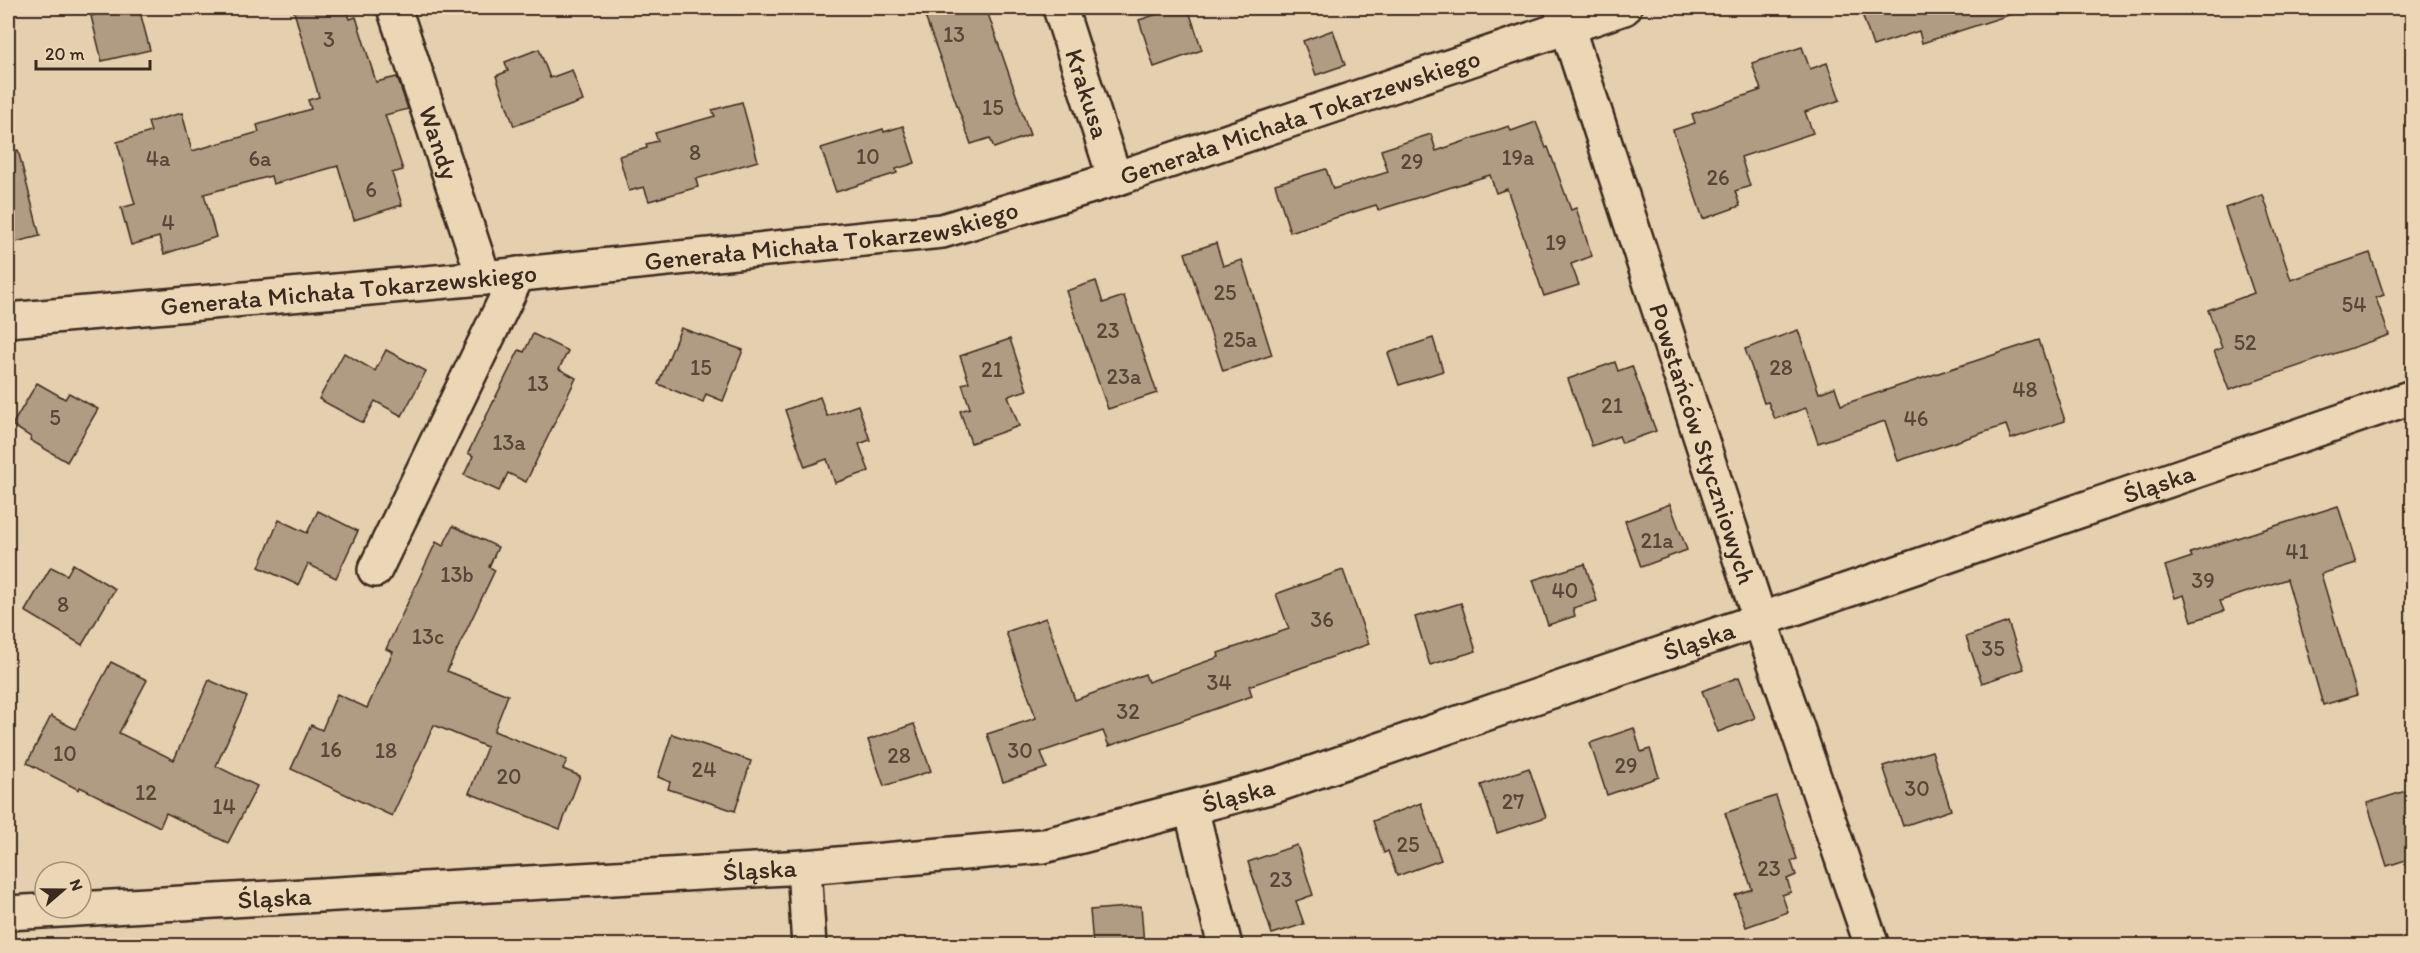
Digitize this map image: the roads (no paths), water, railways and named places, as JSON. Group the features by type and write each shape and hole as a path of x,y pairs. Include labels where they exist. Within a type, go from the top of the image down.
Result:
{"street":[{"name":"Wandy","path":"394,8 498,276"},
{"name":"Krakusa","path":"1059,8 1115,179"},
{"name":"Generała Michała Tokarzewskiego","path":"8,320 498,276 942,231 1115,179 1564,17 1624,8"},
{"name":"Powstańców Styczniowych","path":"1564,17 1760,620 1872,945"},
{"path":"402,466 498,276"},
{"path":"375,570 498,276"},
{"name":"Śląska","path":"8,913 804,867 1043,846 1277,785 2412,397"},
{"path":"1191,808 1225,945"},
{"path":"804,867 809,945"}]}
